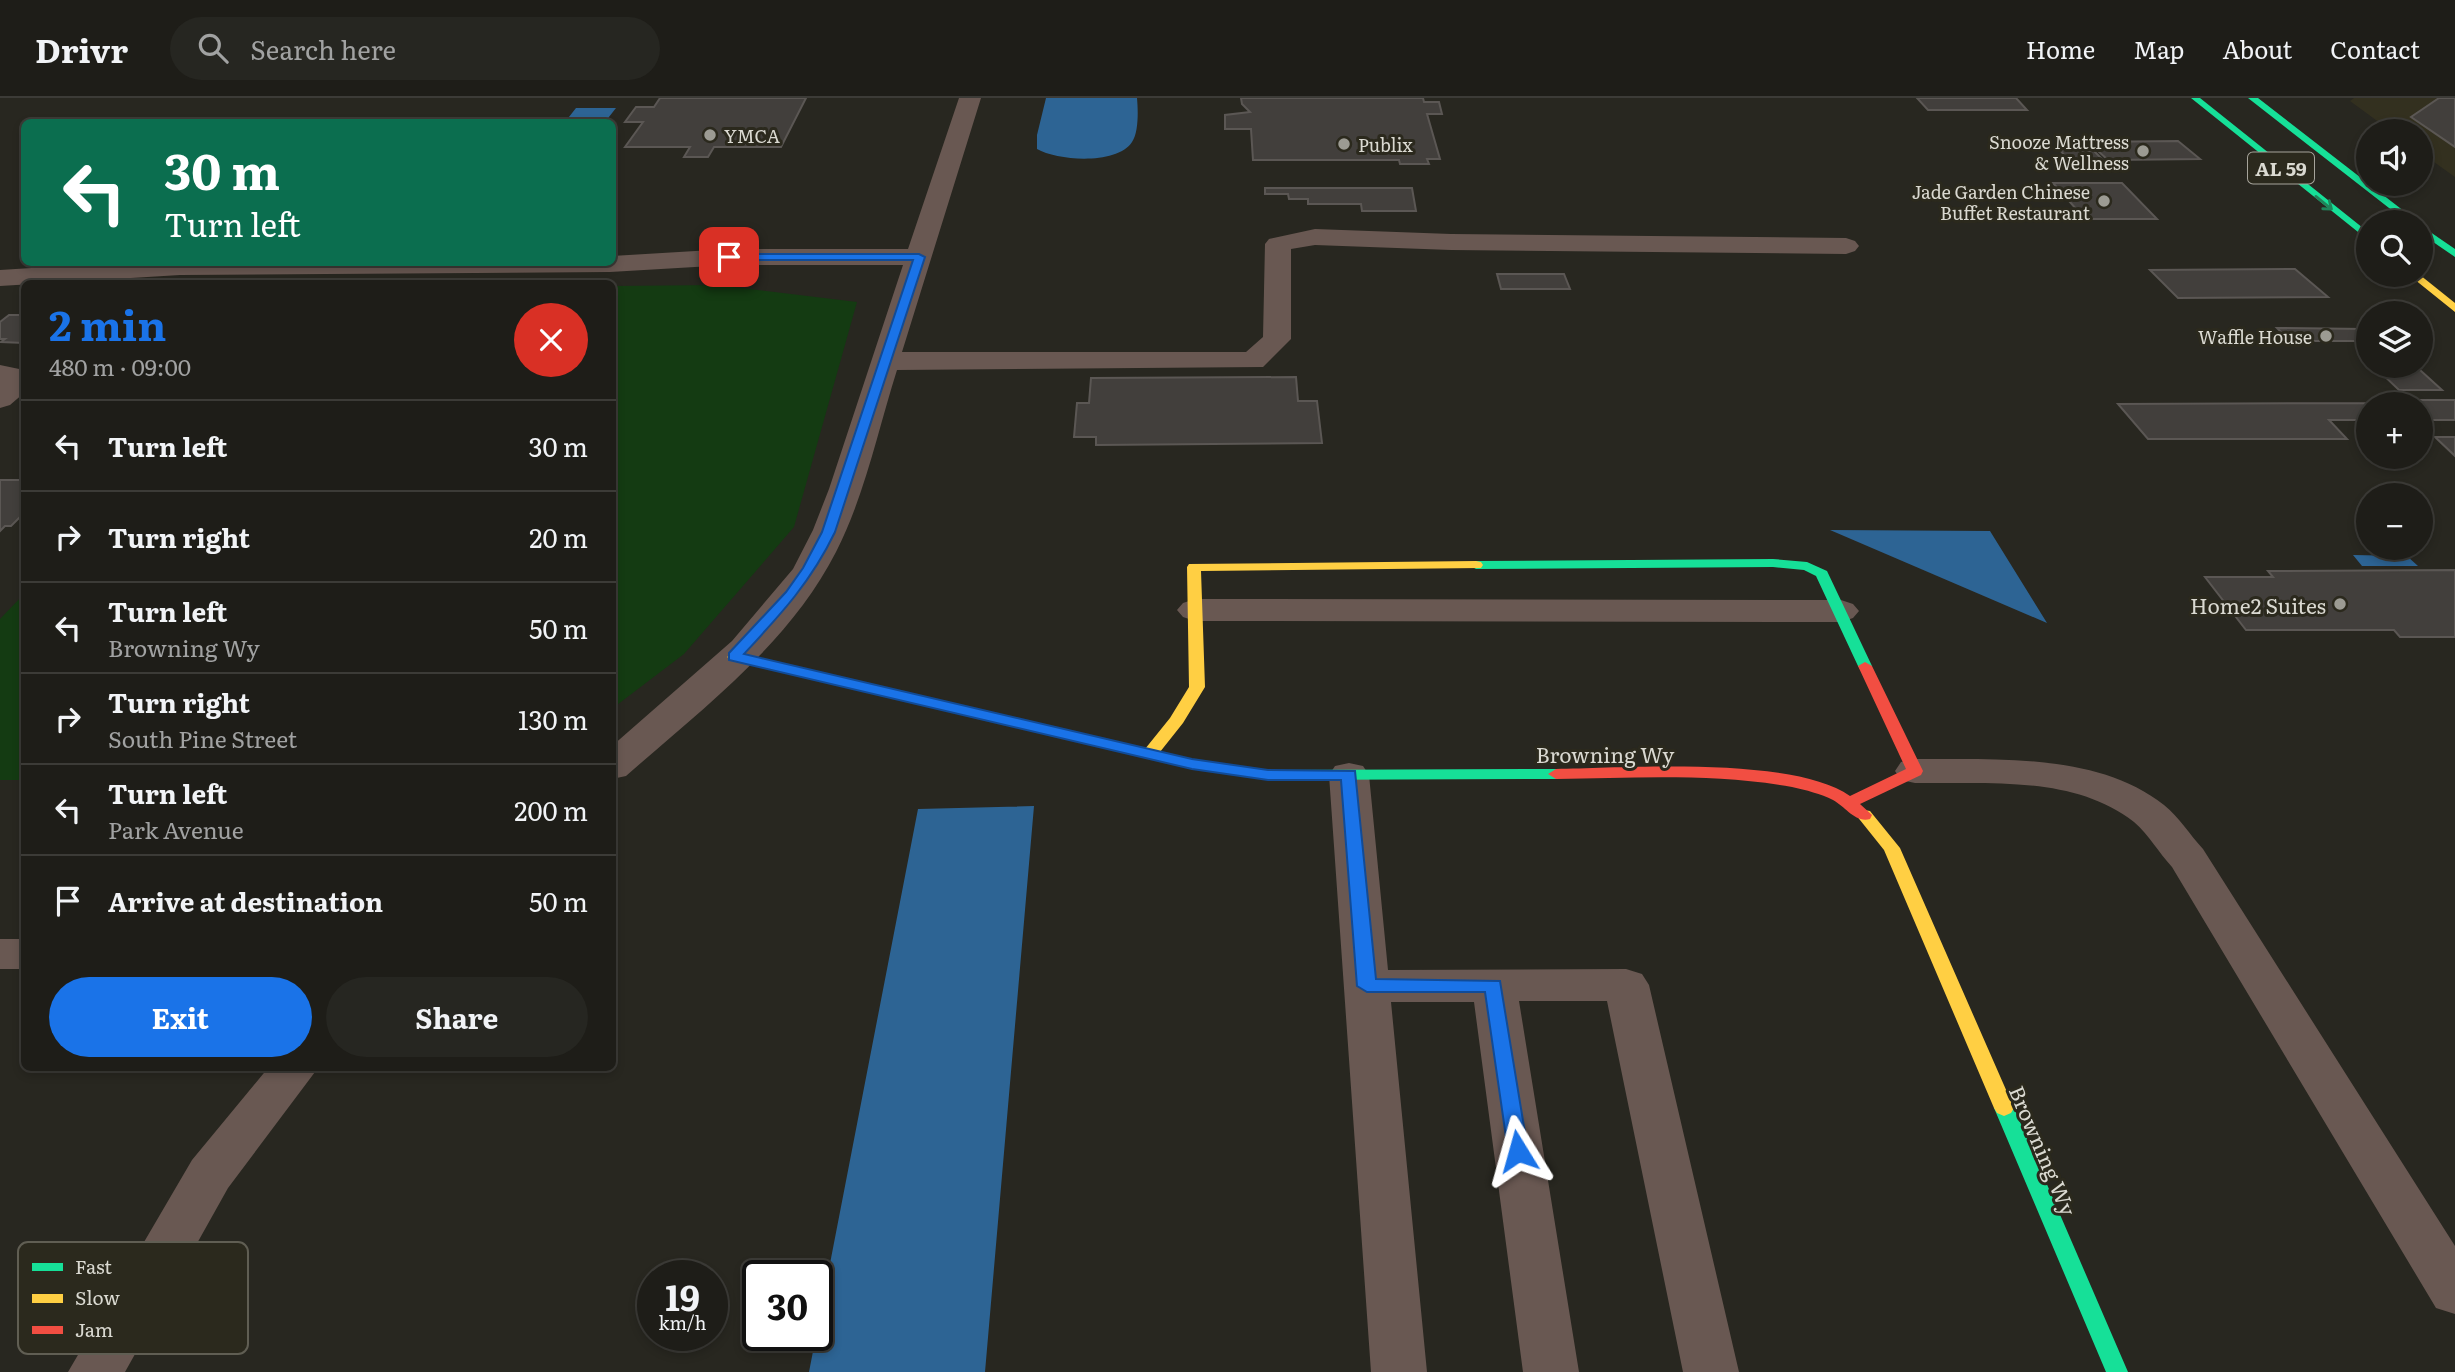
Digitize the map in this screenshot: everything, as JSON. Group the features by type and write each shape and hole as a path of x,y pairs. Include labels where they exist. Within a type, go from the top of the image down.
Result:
{"street":[{"path":"616,763 734,657 782,605 810,569 828,532 970,98"},
{"name":"AL 59","path":"2195,98 2356,227"},
{"path":"2245,98 2270,111"},
{"name":"AL 59","path":"2252,98 2397,210"},
{"path":"885,361 1253,361 1277,339 1278,244 1315,237 1451,242 1846,246"},
{"name":"AL 59","path":"2433,237 2455,254"},
{"path":"616,264 723,271 917,264"},
{"path":"0,278 193,267 332,266"},
{"path":"2428,287 2455,309"},
{"path":"0,374 13,374 18,383 0,399"},
{"path":"1150,754 1177,720 1196,687 1194,567 1773,563 1807,566 1822,574 1915,771"},
{"path":"1195,610 1840,611"},
{"name":"Browning Wy","path":"734,657 1150,754 1268,775 1754,774 1801,781 1853,801 1892,848 2117,1372"},
{"path":"1853,801 1915,771 2053,778 2110,789 2149,814 2188,859 2455,1292"},
{"path":"1349,775 1399,1372"},
{"path":"0,954 21,954"},
{"path":"1494,985 1551,1372"},
{"path":"1367,986 1626,985 1710,1372"},
{"path":"171,1242 210,1174 292,1071"},
{"path":"96,1372 106,1354"}],"shaded area":[{"path":"2354,98 2455,98 2455,177 2433,161 2433,119 2375,119 2350,101"}],"green space":[{"path":"717,285 857,302 794,527 684,654 616,706 616,286"},
{"path":"21,597 21,780 0,780 0,619"}],"water":[{"path":"1046,98 1137,98 1138,120 1134,138 1124,149 1114,154 1087,159 1059,156 1037,149 1037,135"},
{"path":"576,108 616,108 607,119 567,119"},
{"path":"1830,530 1990,531 2047,623"},
{"path":"2357,560 2411,560 2418,566 2362,566"},
{"path":"1034,806 985,1372 809,1372 813,1351 833,1351 833,1260 831,1260 918,809"}],"building":[{"name":"YMCA","path":"660,98 806,98 781,147 714,147 708,157 684,157 690,147 625,147 643,122 625,122 636,107 654,107"},
{"name":"Publix","path":"1241,98 1423,98 1424,102 1439,102 1442,114 1427,114 1440,159 1427,159 1429,164 1400,164 1399,160 1253,160 1251,129 1225,129 1225,115 1250,112 1242,104"},
{"path":"1917,98 2016,98 2027,110 1928,110"},
{"path":"2439,98 2455,98 2455,147 2433,132 2433,119 2411,117"},
{"name":"Snooze Mattress & Wellness","path":"2178,141 2200,159 2108,160 2088,142"},
{"path":"2060,150 2094,151 2105,162 2070,162"},
{"name":"Jade Garden Chinese Buffet Restaurant","path":"2053,183 2122,183 2157,219 2085,219"},
{"path":"1265,188 1412,188 1416,211 1362,211 1361,204 1308,204 1308,199 1289,199 1288,194 1265,194"},
{"path":"2295,269 2328,297 2178,298 2150,270"},
{"path":"1497,274 1564,274 1570,289 1501,289"},
{"path":"9,315 21,315 21,343 1,342 5,339 0,339 0,322"},
{"name":"Waffle House","path":"2277,328 2356,329 2356,341 2290,341"},
{"path":"1296,377 1298,401 1317,401 1322,443 1096,445 1096,437 1074,437 1077,403 1089,403 1091,378"},
{"path":"2386,378 2429,378 2442,390 2399,390"},
{"path":"2433,400 2455,400 2455,420 2433,420"},
{"path":"2356,403 2356,420 2329,420 2347,439 2148,439 2118,404"},
{"path":"2435,437 2455,437 2455,456"},
{"path":"0,480 21,480 21,516 11,526 5,526 0,531"},
{"name":"Home2 Suites","path":"2455,570 2455,637 2400,637 2394,630 2246,630 2205,577 2273,577 2268,571"}],"traffic: fast":[{"path":"2195,98 2356,227"},
{"path":"2252,98 2397,210"},
{"path":"2433,238 2455,254"},
{"path":"1476,565 1773,563 1807,566 1822,574 1865,666"},
{"path":"1139,752 1192,764 1268,775 1556,774"},
{"path":"2004,1108 2117,1372"}],"traffic: slow":[{"path":"2428,287 2455,309"},
{"path":"1150,754 1177,720 1197,687 1194,567 1476,565"},
{"path":"734,657 1139,752"},
{"path":"1864,815 1892,848 2004,1108"}],"traffic: jam":[{"path":"1853,801 1915,771 1865,666"},
{"path":"1556,774 1673,772 1765,777 1806,785 1840,797 1864,815"}],"place":[{"name":"YMCA","path":"710,135"},
{"name":"Publix","path":"1344,144"},
{"name":"Snooze Mattress & Wellness","path":"2143,151"},
{"name":"Jade Garden Chinese Buffet Restaurant","path":"2104,201"},
{"name":"Waffle House","path":"2326,336"},
{"name":"Home2 Suites","path":"2340,604"}],"route":[{"path":"729,257 919,257 828,532 810,569 791,595 734,657 1192,764 1268,775 1349,775 1367,986 1494,985 1518,1151"}]}
